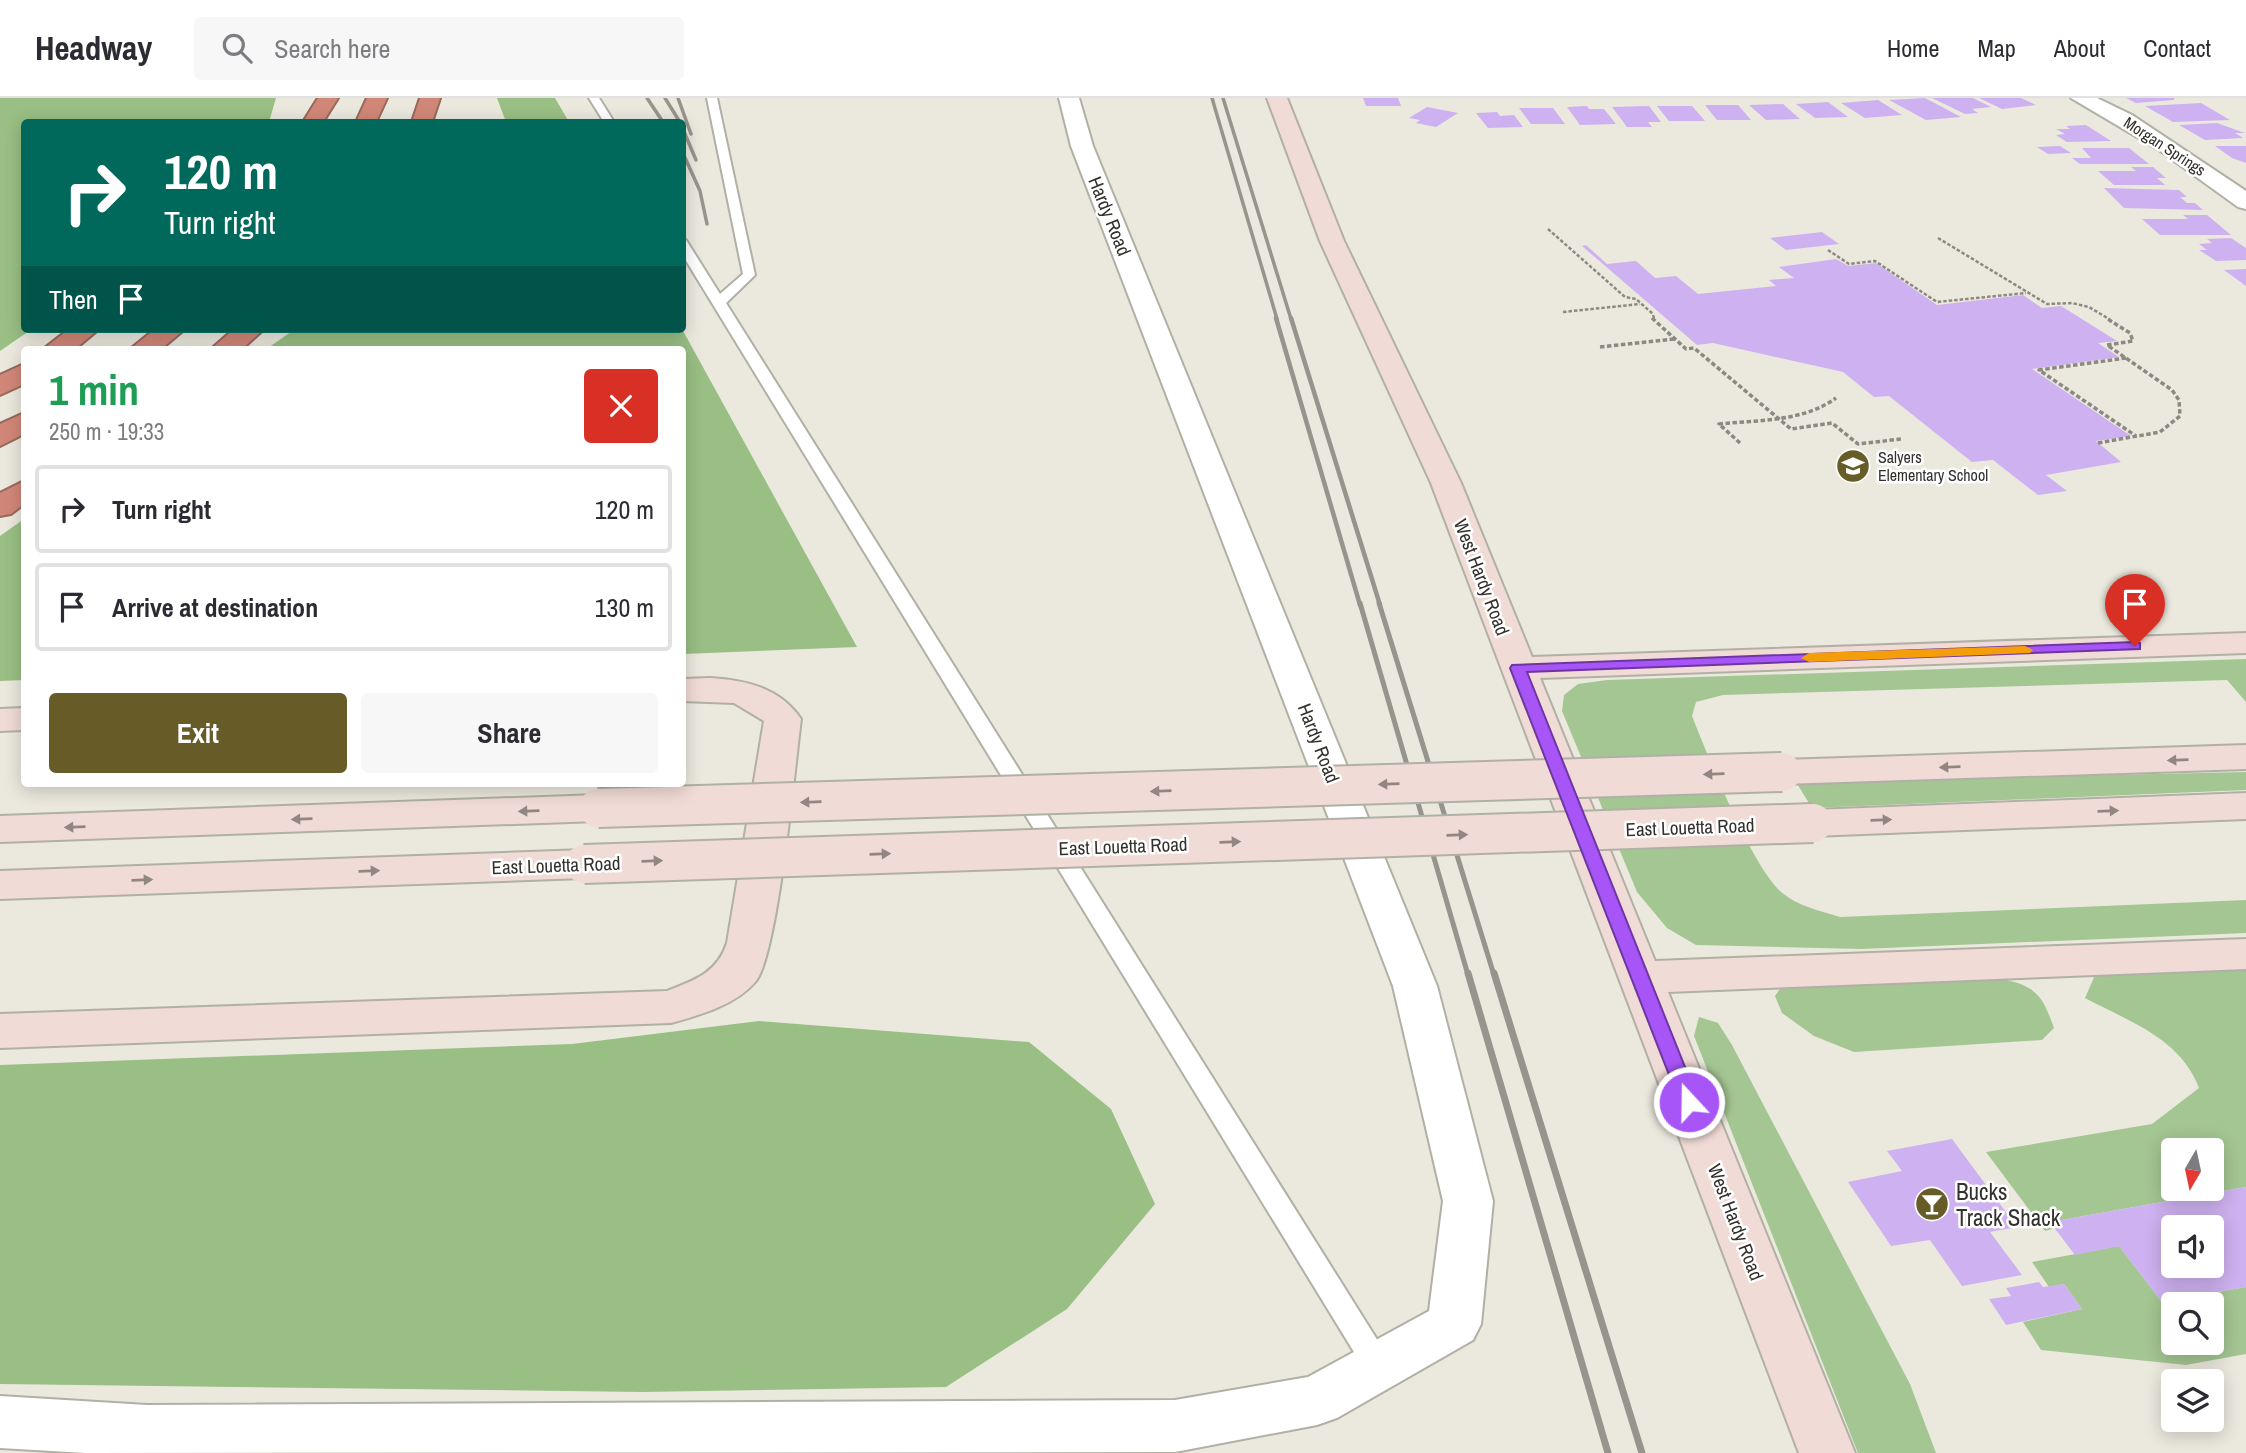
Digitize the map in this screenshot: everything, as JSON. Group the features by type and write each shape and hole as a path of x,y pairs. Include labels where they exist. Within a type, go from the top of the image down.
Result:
{"highway":[{"path":"315,119 328,98"},
{"path":"367,119 377,98"},
{"path":"423,119 430,98"},
{"path":"62,346 80,333"},
{"path":"149,346 166,333"},
{"path":"229,346 246,333"},
{"path":"0,387 21,374"},
{"path":"0,437 21,424"},
{"path":"0,507 21,492"}],"main road":[{"name":"West Hardy Road","path":"1277,98 1332,241 1446,483 1827,1453"},
{"path":"1518,668 2246,643"},
{"path":"0,1031 671,1007 715,990 740,970 749,943 783,719 770,703 744,693 686,690"},
{"path":"0,720 21,719"},
{"path":"0,829 2246,757"},
{"name":"East Louetta Road","path":"0,885 2246,806"},
{"path":"1640,977 2246,954"}],"street":[{"name":"Hardy Road","path":"1069,98 1082,146 1415,986 1468,1201 1454,1324 1378,1366"},
{"name":"Morgan Springs","path":"2081,98 2133,124 2172,148 2246,202"},
{"path":"0,1422 147,1431 1175,1426 1317,1400 1378,1366"}],"lane":[{"path":"594,98 607,119"},
{"path":"712,98 749,275 719,302"},
{"path":"686,249 1378,1366"}],"path":[{"path":"1548,229 1625,297 1641,303 1653,314 1652,318 1686,349 1694,348 1791,429 1832,423 1858,444 1902,439"},
{"path":"1938,238 2047,304 2072,303 2089,307 2130,334 2133,341 2107,345 2172,390 2182,407 2173,425 2160,432 2098,443"},
{"path":"1828,250 1849,264 1875,261 1937,302 2027,293"},
{"path":"1563,312 1641,303"},
{"path":"1600,347 1675,339"},
{"path":"2127,358 2039,370 2137,437"},
{"path":"1740,443 1719,424 1822,409 1836,398"}],"green space":[{"path":"0,98 276,98 270,119 21,119 21,333 26,333 0,351"},
{"path":"497,98 555,98 567,119 505,119"},
{"path":"289,333 684,333 857,647 686,654 686,346 271,346"},
{"path":"21,521 21,680 0,681 0,536"},
{"path":"2246,659 2246,702 2227,680 1723,695 1696,702 1692,716 1731,809 1757,859 1781,892 1809,908 1840,917 2246,900 2246,933 1861,949 1696,945 1667,928 1637,892 1562,711 1564,695 1578,684 1607,680"},
{"path":"2246,772 2246,790 1812,808 1796,782"},
{"path":"2246,969 2246,1187 2224,1191 2224,1138 2161,1138 2161,1201 2168,1201 2050,1222 2055,1228 2045,1231 1986,1152 2152,1124 2199,1088 2180,1056 2166,1044 2152,1033 2085,998 2095,975"},
{"path":"2002,979 2031,989 2042,1001 2054,1028 2042,1040 1854,1052 1814,1036 1782,1013 1775,996 1782,986"},
{"path":"1699,1017 1718,1023 1732,1045 1910,1384 1936,1453 1858,1453 1694,1036"},
{"path":"759,1021 1029,1042 1111,1109 1155,1204 1067,1309 946,1387 642,1392 0,1384 0,1065 572,1044"},
{"path":"2119,1246 2161,1301 2161,1355 2224,1355 2224,1292 2218,1292 2246,1287 2246,1354 2186,1365 2041,1350 2023,1322 2082,1309 2064,1284 2049,1287 2032,1262"}],"building":[{"path":"1363,98 1398,98 1401,106 1366,106"},
{"path":"1925,98 1961,117 1926,120 1889,100"},
{"path":"1932,98 1973,98 1991,107 1972,109 1978,113 1965,114"},
{"path":"1979,98 2021,98 2036,105 2002,109"},
{"path":"2126,98 2174,98 2174,100 2136,103"},
{"path":"1878,100 1902,115 1865,118 1841,103"},
{"path":"1828,102 1848,117 1815,118 1796,104"},
{"path":"2201,103 2230,120 2173,122 2145,106"},
{"path":"1783,104 1800,119 1766,120 1749,105"},
{"path":"1705,105 1738,105 1751,120 1717,120"},
{"path":"1587,106 1589,109 1604,109 1616,124 1580,125 1567,107"},
{"path":"1649,106 1661,122 1648,122 1652,127 1627,127 1612,107"},
{"path":"1657,106 1692,106 1705,121 1669,121"},
{"path":"1427,107 1458,113 1436,127 1416,123 1420,120 1409,118"},
{"path":"1519,108 1553,108 1565,124 1531,124"},
{"path":"1497,112 1500,116 1514,115 1523,127 1488,128 1476,113"},
{"path":"2217,123 2245,133 2235,133 2243,138 2205,140 2179,125"},
{"path":"2086,125 2111,141 2067,142 2056,135 2065,134 2056,129"},
{"path":"2060,146 2071,153 2048,154 2037,147"},
{"path":"2215,146 2246,146 2246,163 2232,158"},
{"path":"2082,148 2129,148 2149,164 2080,164 2072,158 2091,158"},
{"path":"2131,167 2153,167 2166,178 2157,178 2165,185 2114,185 2098,171 2136,171"},
{"path":"2104,188 2179,190 2187,197 2180,197 2187,203 2195,203 2203,210 2124,208"},
{"path":"2183,215 2207,215 2231,235 2160,235 2142,219 2188,219"},
{"path":"1822,232 1839,244 1786,250 1770,238"},
{"path":"2231,238 2246,248 2246,260 2216,261 2199,250 2207,250 2199,244 2212,243 2207,239"},
{"path":"1586,245 1607,264 1636,261 1655,278 1676,276 1698,294 1776,286 1769,280 1794,278 1779,267 1836,259 1848,266 1876,263 1937,305 2023,295 2042,308 2061,306 2117,341 2098,343 2119,357 2032,369 2131,436 2096,441 2121,462 2046,475 2067,491 2038,495 1993,460 1972,462 1889,396 1874,397 1843,372 1713,343 1697,345 1582,246"},
{"path":"2246,269 2246,286 2224,270"},
{"name":"Bucks Track Shack","path":"1952,1139 2017,1227 1990,1232 2022,1275 1962,1286 1930,1240 1891,1246 1848,1182 1902,1171 1887,1151"},
{"path":"2246,1187 2246,1287 2218,1292 2161,1292 2161,1301 2119,1246 2075,1255 2050,1222 2168,1201 2224,1201 2224,1191"},
{"path":"2039,1282 2043,1287 2064,1284 2082,1309 2006,1325 1989,1299 2011,1296 2006,1288"}],"railway":[{"path":"647,98 661,119"},
{"path":"665,98 678,119"},
{"path":"678,98 686,119"},
{"path":"1212,98 1277,319"},
{"path":"1223,98 1291,319"},
{"path":"686,120 691,134"},
{"path":"686,136 696,160"},
{"path":"686,160 700,191 707,224"},
{"path":"1276,318 1360,605"},
{"path":"1291,318 1380,605"},
{"path":"1360,603 1468,975"},
{"path":"1379,603 1494,975"},
{"path":"1468,973 1608,1453"},
{"path":"1494,973 1642,1453"}],"slow traffic":[{"path":"1809,658 2025,650"}],"place":[{"name":"Salyers Elementary School","path":"1853,466"},
{"name":"Bucks Track Shack","path":"1932,1204"}],"route":[{"path":"1689,1102 1518,668 2135,646"}]}
